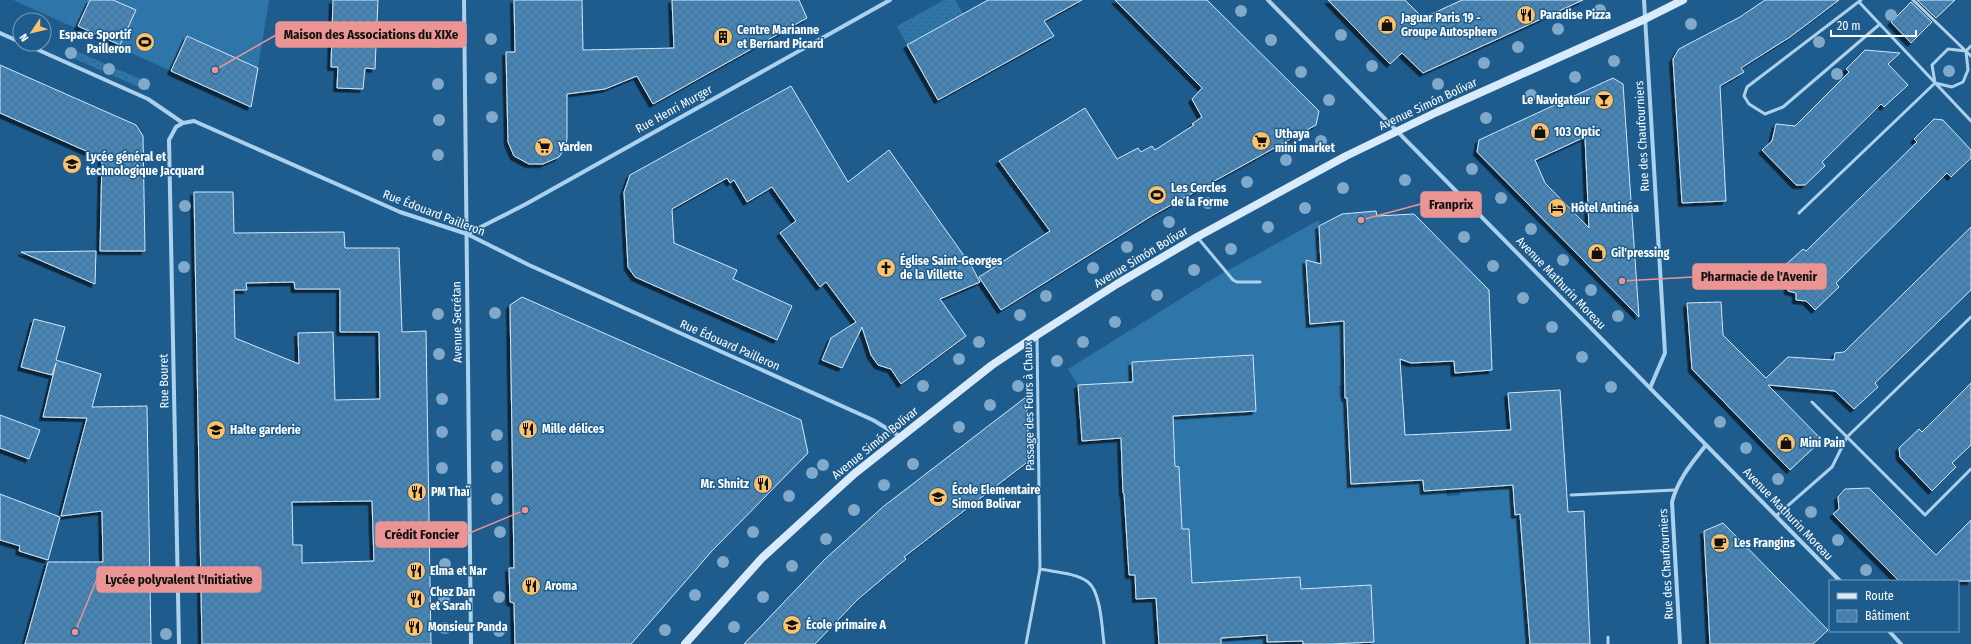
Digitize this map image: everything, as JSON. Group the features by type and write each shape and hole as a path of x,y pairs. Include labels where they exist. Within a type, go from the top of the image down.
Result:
{"main road":[{"name":"Avenue Simón Bolívar","path":"685,644 762,558 854,474 992,365 1037,335 1117,284 1197,237 1346,156 1438,112 1645,19 1683,0"}],"street":[{"name":"Avenue Secrétan","path":"464,0 471,644"},
{"name":"Rue Henri Murger","path":"467,234 526,204 890,0"},
{"name":"Avenue Mathurin Moreau","path":"1268,0 1839,580"},
{"name":"Rue des Chaufourniers","path":"1644,0 1665,353 1650,388"},
{"path":"0,33 12,38"},
{"name":"Rue Édouard Pailleron","path":"43,52 148,99 183,123 194,121 400,212 467,234 529,265 873,420 900,437"},
{"name":"Rue Bouret","path":"179,644 169,140 176,127 183,123"},
{"name":"Rue des Chaufourniers","path":"1680,644 1672,502 1675,490 1686,471 1706,445"},
{"path":"1890,632 1901,644"}],"lane":[{"path":"1914,0 1971,56"},
{"path":"1880,24 1783,107 1765,114 1749,104 1744,96 1747,87 1860,1 1971,121"},
{"path":"1966,51 1971,46"},
{"path":"1935,83 1932,65 1948,49 1966,51"},
{"path":"1935,83 1952,87 1963,82 1968,70 1966,51"},
{"path":"1799,213 1935,83"},
{"path":"1197,237 1233,280 1237,282 1260,282"},
{"path":"1776,516 1832,467 1846,437 1971,317"},
{"name":"Passage des Fours à Chaux","path":"1026,644 1040,569 1037,335"},
{"path":"1812,402 1925,515 1971,469"},
{"path":"1571,495 1675,490"},
{"path":"1040,569 1076,576 1088,582 1093,587 1098,600 1104,644"},
{"path":"1608,637 1608,644"}],"shaded area":[{"name":"Espace Sportif Pailleron","path":"13,0 269,0 258,68 187,36 171,71 52,18 52,12 40,12"},
{"path":"944,0 955,0 963,14 907,45 897,26"},
{"path":"67,47 151,84 148,91 64,54"},
{"path":"1319,220 1321,264 1306,260 1310,324 1324,323 1325,319 1353,317 1346,385 1339,386 1340,398 1347,398 1351,484 1423,480 1424,491 1447,489 1447,496 1460,495 1460,489 1513,486 1515,514 1521,514 1530,644 1338,644 1374,641 1371,585 1301,589 1300,577 1179,583 1182,529 1179,467 1176,466 1173,416 1256,411 1253,355 1132,362 1133,382 1078,385 1068,369 1214,278"},
{"path":"1302,634 1303,644 1221,644 1221,638 1267,635 1268,642 1280,642"}],"building":[{"path":"90,0 113,0 136,10 120,45 78,26"},
{"path":"333,0 378,0 375,69 365,68 363,89 337,88 338,67 331,67"},
{"path":"514,0 582,0 583,50 674,48 672,0 799,0 807,18 653,104 637,76 605,89 567,94 567,139 565,148 559,157 543,164 529,164 514,156 508,142 506,52 515,52"},
{"path":"988,0 1082,0 1044,21 1054,36 938,100 907,45"},
{"path":"1115,0 1207,0 1319,111 1316,125 1153,215 1001,310 979,277 1050,231 999,161 1085,108 1117,159 1138,148 1141,152 1152,146 1155,150 1194,125 1192,124 1202,117 1192,99 1202,88"},
{"path":"1328,0 1405,0 1423,18 1462,0 1583,0 1423,73 1402,53 1390,64"},
{"path":"1765,0 1839,0 1790,37 1741,68 1744,72 1720,86 1726,201 1682,203 1673,59 1679,49 1740,17"},
{"path":"1917,0 1955,0 1936,18"},
{"path":"1911,2 1932,22 1911,43 1891,22"},
{"path":"187,36 258,68 251,107 171,71"},
{"path":"1865,50 1900,53 1888,64 1908,85 1884,107 1881,104 1822,162 1825,166 1805,185 1796,185 1762,150 1772,141 1776,124 1795,126 1849,72 1846,69"},
{"path":"0,65 136,125 143,136 145,251 100,251 102,158 0,113"},
{"path":"1613,78 1623,84 1639,317 1477,152 1479,140","holes":["1585,137 1589,228 1545,183 1535,160"]},
{"path":"791,86 848,182 889,150 972,267 980,282 940,299 966,336 901,384 891,369 878,365 871,355 862,327 842,368 822,360 831,338 856,322 826,282 820,287 780,233 796,221 772,187 747,202 734,180 730,183 727,178 672,209 674,243 737,270 733,279 792,306 777,340 635,277 628,267 624,192 630,175"},
{"path":"1934,119 1943,120 1971,150 1971,158 1951,177 1947,173 1836,283 1839,287 1815,310 1806,301 1796,300 1796,293 1788,291 1787,282 1782,277 1782,268 1803,249 1806,251 1917,142 1914,139"},
{"path":"194,192 233,192 234,233 344,232 345,248 399,248 402,332 426,331 431,644 202,644","holes":["294,282 295,289 340,289 340,332 379,332 380,399 335,400 333,332 298,333 299,364 235,338 234,290 247,290 246,283","372,501 374,561 302,563 302,545 293,545 292,502"]},
{"path":"1376,211 1377,216 1414,214 1489,290 1492,370 1455,373 1454,361 1411,363 1400,359 1405,435 1511,430 1508,393 1560,390 1568,512 1584,511 1590,644 1530,644 1520,514 1515,515 1513,485 1424,491 1423,480 1351,484 1347,398 1345,398 1344,321 1310,324 1306,260 1321,264 1319,226 1342,214"},
{"path":"1971,227 1971,290 1875,383 1878,387 1854,409 1835,391 1768,385 1822,440 1790,470 1692,369 1687,303 1721,302 1723,335 1766,378 1788,357 1834,360 1835,353 1844,352"},
{"path":"96,251 95,284 21,252"},
{"path":"522,297 801,420 808,453 711,552 631,644 515,644 514,603 510,602 509,568 514,568 510,305"},
{"path":"34,319 65,327 56,360 101,374 92,407 147,406 151,644 25,644 48,562 103,562 102,511 61,516 87,418 43,417 56,363 52,375 21,367"},
{"path":"1253,355 1256,411 1173,416 1175,466 1179,467 1182,529 1189,529 1192,583 1300,577 1301,589 1371,585 1374,642 1303,644 1303,641 1267,642 1267,635 1221,638 1221,644 1159,644 1156,598 1136,599 1135,575 1129,575 1123,493 1121,438 1082,441 1078,385 1133,382 1132,362"},
{"path":"1971,383 1971,445 1952,463 1956,467 1932,491 1900,457 1899,448 1919,429 1922,432"},
{"path":"1026,397 1030,460 904,557 906,559 857,600 815,644 744,644 825,559 884,506"},
{"path":"0,415 40,430 29,459 0,448"},
{"path":"1869,488 1936,555 1971,520 1971,581 1898,580 1833,514 1839,509 1838,497 1845,489"},
{"path":"0,494 60,517 48,560 19,551 20,546 0,540"},
{"path":"1723,523 1828,630 1813,644 1710,644 1704,531"}],"place":[{"name":"Paradise Pizza","path":"1526,15"},
{"name":"Jaguar Paris 19 - Groupe Autosphere","path":"1387,25"},
{"name":"Centre Marianne et Bernard Picard","path":"723,37"},
{"name":"Espace Sportif Pailleron","path":"145,42"},
{"name":"Maison des Associations du XIXe","path":"215,70"},
{"name":"Le Navigateur","path":"1604,100"},
{"name":"103 Optic","path":"1540,132"},
{"name":"Uthaya mini market","path":"1261,141"},
{"name":"Yarden","path":"544,147"},
{"name":"Lycée général et technologique Jacquard","path":"72,164"},
{"name":"Les Cercles de la Forme","path":"1157,195"},
{"name":"Hôtel Antinéa","path":"1557,208"},
{"name":"Franprix","path":"1361,220"},
{"name":"Gil'pressing","path":"1597,253"},
{"name":"Église Saint-Georges de la Villette","path":"886,268"},
{"name":"Pharmacie de l'Avenir","path":"1622,281"},
{"name":"Mille délices","path":"528,429"},
{"name":"Halte garderie","path":"216,430"},
{"name":"Mini Pain","path":"1786,443"},
{"name":"Mr. Shnitz","path":"763,484"},
{"name":"PM Thaï","path":"417,492"},
{"name":"École Elementaire Simon Bolivar","path":"938,497"},
{"name":"Crédit Foncier","path":"525,510"},
{"name":"Les Frangins","path":"1720,543"},
{"name":"Elma et Nar","path":"416,571"},
{"name":"Aroma","path":"531,586"},
{"name":"Chez Dan et Sarah","path":"416,599"},
{"name":"École primaire A","path":"792,625"},
{"name":"Monsieur Panda","path":"414,627"},
{"name":"Lycée polyvalent l'Initiative","path":"75,632"}]}
